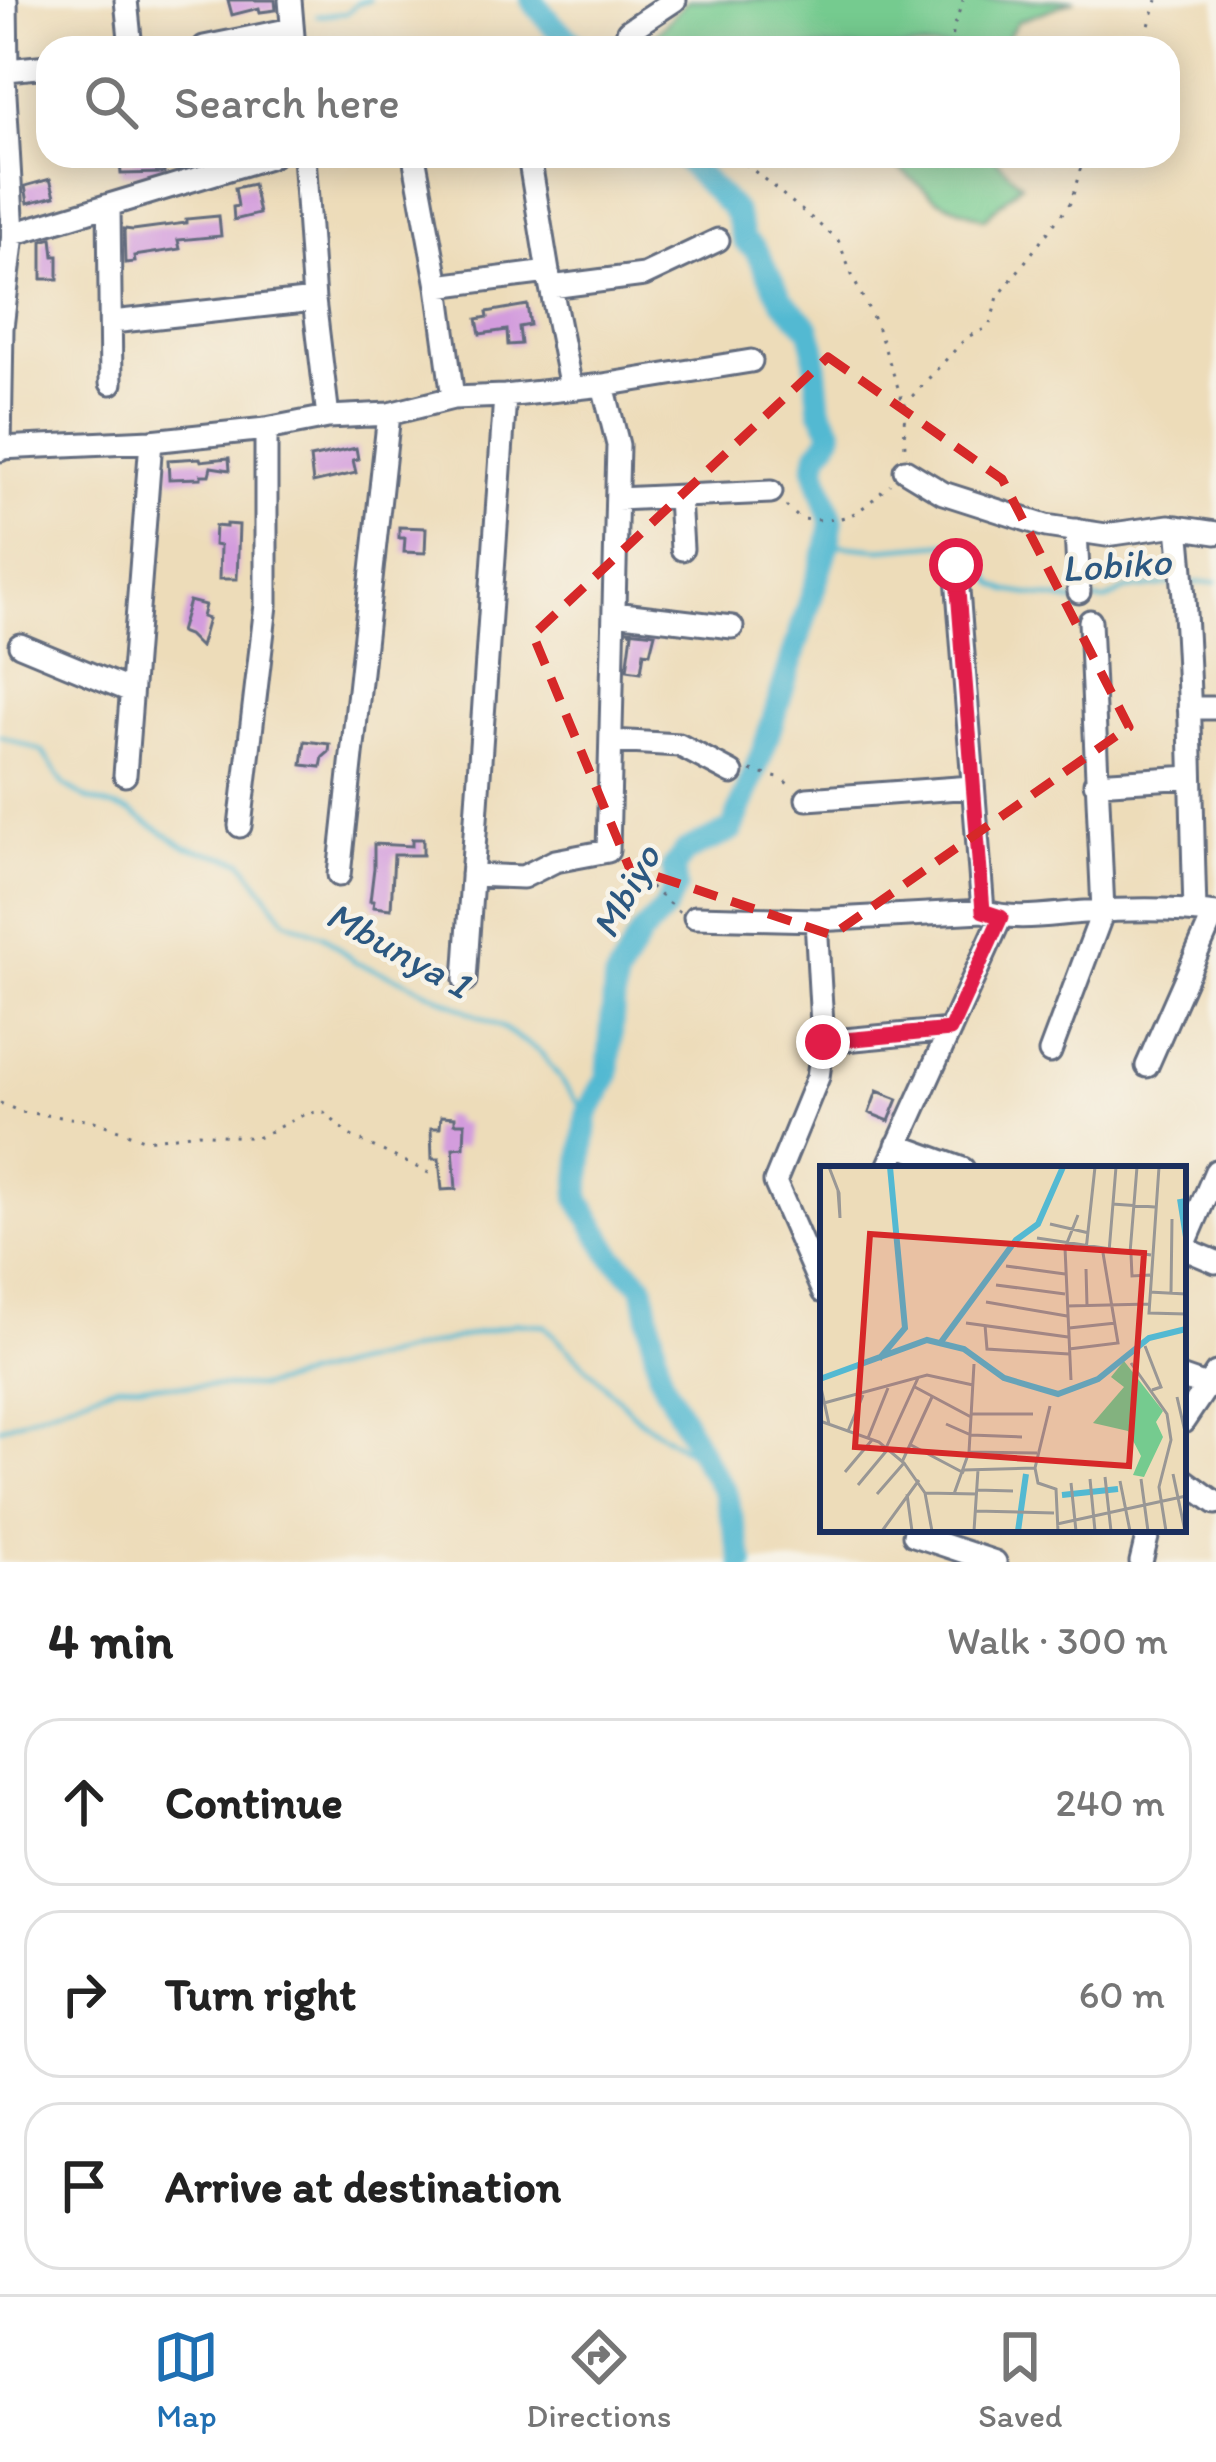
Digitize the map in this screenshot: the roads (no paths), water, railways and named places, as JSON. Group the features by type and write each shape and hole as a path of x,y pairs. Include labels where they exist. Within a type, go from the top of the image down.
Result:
{"street":[{"path":"6,0 5,198 13,234 1,328 0,449 151,442 266,429 328,416 389,414 453,398 603,385 751,361"},
{"path":"126,0 130,36"},
{"path":"290,0 293,36"},
{"path":"628,31 675,0"},
{"path":"4,75 36,68"},
{"path":"13,234 233,168"},
{"path":"305,168 328,416"},
{"path":"416,168 453,398"},
{"path":"531,168 572,388"},
{"path":"110,206 110,383"},
{"path":"438,286 644,275 718,240"},
{"path":"112,322 314,301"},
{"path":"472,875 523,877 555,861 608,850 618,445 603,385"},
{"path":"465,980 506,396"},
{"path":"339,875 389,414"},
{"path":"240,826 266,605 266,429"},
{"path":"125,775 151,442"},
{"path":"905,470 943,493 1046,526 1106,535 1169,526 1216,533"},
{"path":"617,499 771,492"},
{"path":"679,497 682,549"},
{"path":"1148,1066 1208,913 1191,777 1178,527"},
{"path":"1076,530 1079,592"},
{"path":"888,1166 950,1030 992,914 973,787 956,565"},
{"path":"614,613 732,627"},
{"path":"1050,1052 1103,911 1090,621"},
{"path":"20,645 131,691"},
{"path":"1189,708 1216,708"},
{"path":"612,741 679,745 732,773"},
{"path":"1096,783 1191,777"},
{"path":"808,799 973,787"},
{"path":"695,917 816,920 1103,911 1208,913"},
{"path":"816,920 823,1042 818,1077 775,1182 820,1285"},
{"path":"823,1042 950,1030"},
{"path":"897,1145 955,1166"},
{"path":"1186,1241 1216,1171"},
{"path":"798,1234 820,1244"},
{"path":"1186,1249 1216,1262"},
{"path":"1186,1419 1213,1379"},
{"path":"1186,1481 1216,1503"},
{"path":"913,1532 921,1562"},
{"path":"913,1532 995,1562"},
{"path":"1141,1562 1148,1532"}],"waterway":[{"path":"317,16 347,13 369,0"},
{"name":"Mbiyo","path":"532,0 565,36"},
{"name":"Mbiyo","path":"693,168 735,212 744,240 755,249 782,300 809,328 820,409 832,431 818,452 815,468 832,521 765,745 732,830 686,851 673,868 676,887 664,910 641,934 615,981 608,1076 587,1115 578,1198 613,1257 643,1285 660,1376 725,1491 743,1562"},
{"name":"Lobiko","path":"828,544 880,549 953,543 960,552 976,552 994,584 1008,591 1076,602 1174,584"},
{"name":"Lobiko","path":"1192,583 1216,582"},
{"name":"Mbunya 1","path":"0,736 42,751 65,786 89,800 129,811 186,847 242,861 285,920 324,936 356,963 503,1028 541,1053 587,1115"},
{"path":"0,1428 118,1384 261,1387 518,1323 544,1325 640,1420 706,1463"}]}
